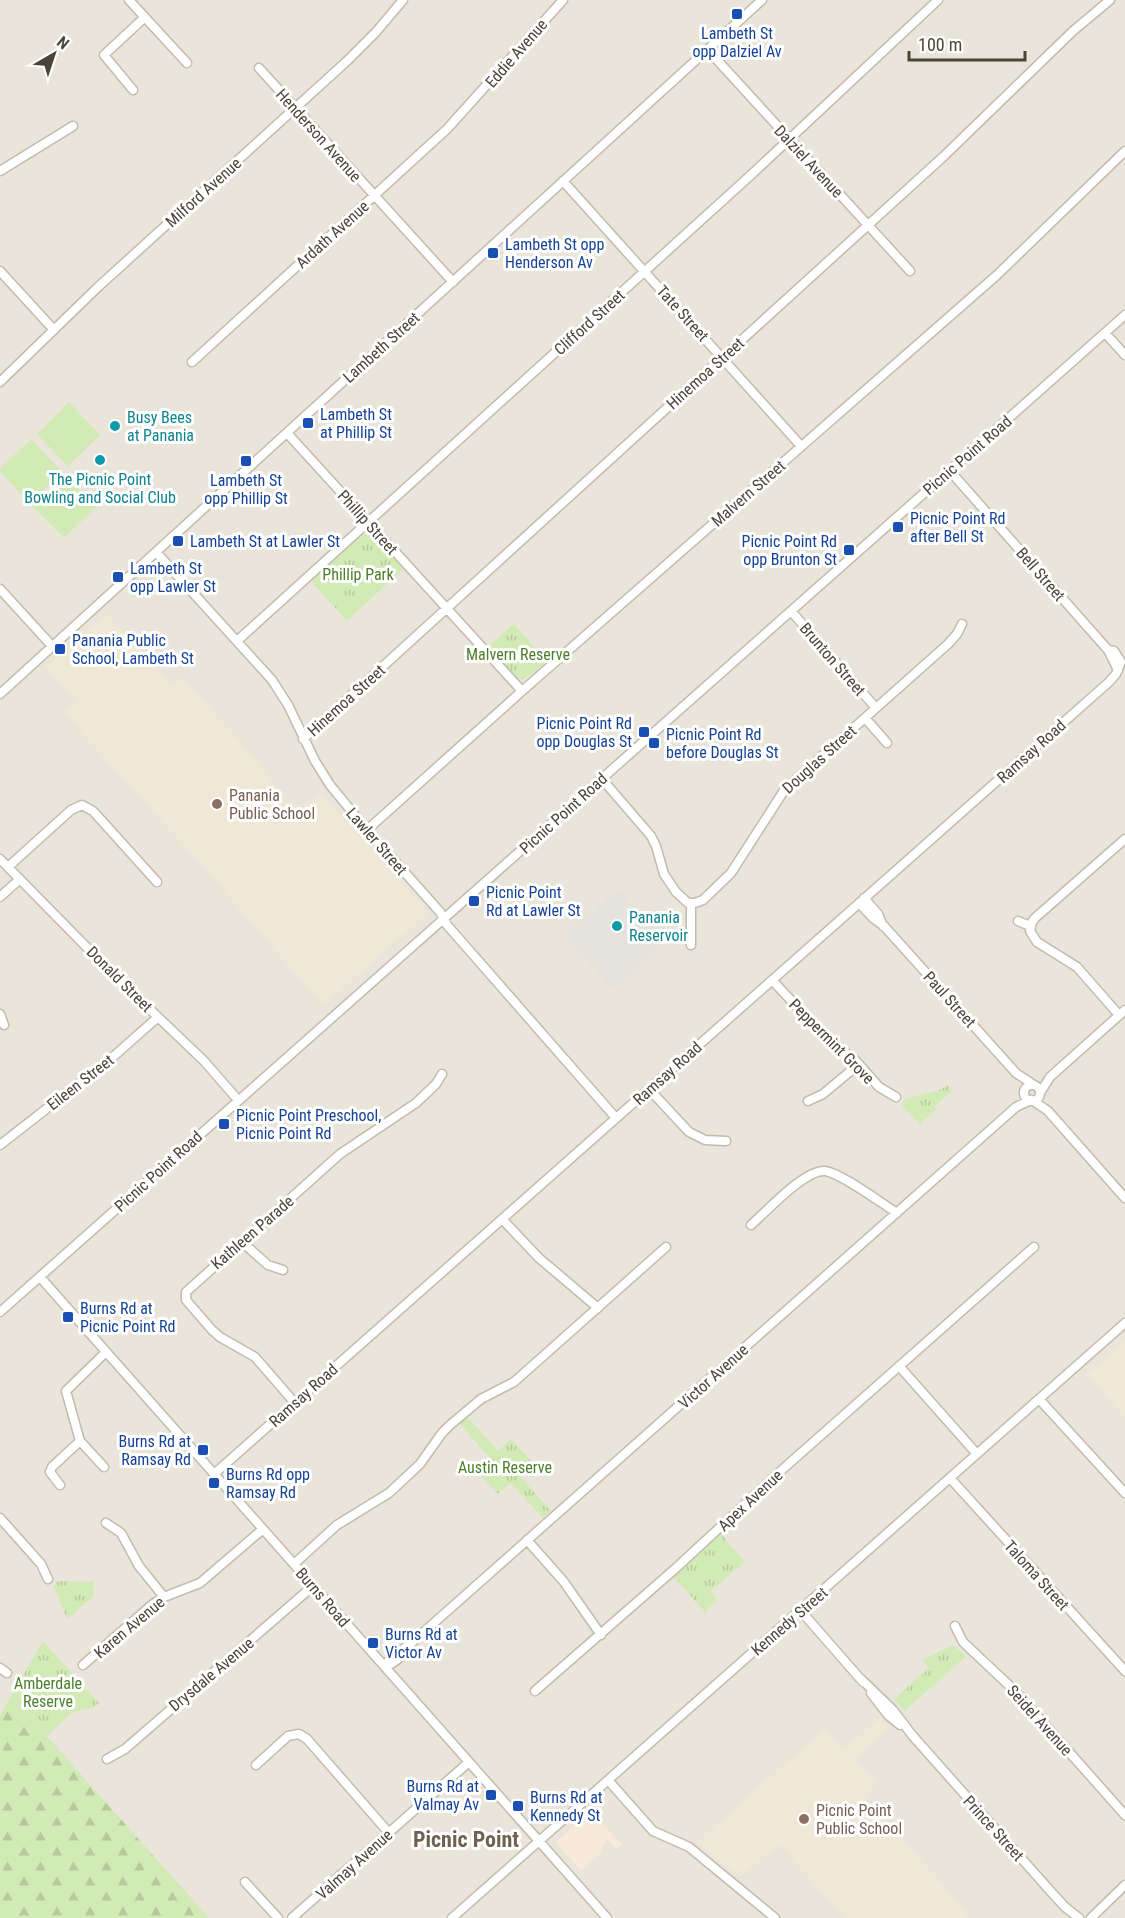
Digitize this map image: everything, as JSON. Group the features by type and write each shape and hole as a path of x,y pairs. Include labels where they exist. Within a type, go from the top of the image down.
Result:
{"street":[{"path":"129,0 187,63"},
{"name":"Milford Avenue","path":"0,382 348,61 403,0"},
{"name":"Eddie Avenue","path":"470,105 562,0"},
{"name":"Lambeth Street","path":"0,694 762,0"},
{"name":"Clifford Street","path":"237,641 645,272 938,0"},
{"name":"Hinemoa Street","path":"303,739 944,156 1107,1"},
{"path":"133,90 104,55 145,17"},
{"name":"Dalziel Avenue","path":"708,50 910,271"},
{"name":"Henderson Avenue","path":"259,68 453,282"},
{"name":"Ardath Avenue","path":"192,362 375,196 470,105"},
{"path":"0,171 73,126"},
{"name":"Malvern Street","path":"367,830 522,691 997,275 1125,151"},
{"name":"Tate Street","path":"563,182 801,446"},
{"path":"0,271 54,330"},
{"name":"Picnic Point Road","path":"0,1312 1125,315"},
{"path":"1105,333 1125,355"},
{"name":"Phillip Street","path":"287,433 522,691"},
{"name":"Bell Street","path":"950,471 1108,650 1118,670"},
{"name":"Lawler Street","path":"156,552 278,688 324,776 367,830 616,1118"},
{"path":"0,590 52,646"},
{"name":"Brunton Street","path":"791,611 876,708"},
{"name":"Douglas Street","path":"691,903 703,900 728,877 785,789 948,644 962,624"},
{"name":"Ramsay Road","path":"214,1474 1109,682 1118,670"},
{"path":"864,718 887,743"},
{"path":"602,779 648,832 656,846 667,881 681,898 691,903 691,945"},
{"path":"8,867 71,810 82,805 93,812 157,882"},
{"path":"1032,1100 1037,1099 1037,1089 1122,1013 1072,963 1034,939 1030,926 1035,918 1125,839"},
{"name":"Donald Street","path":"0,859 204,1061 238,1100"},
{"path":"0,897 20,879"},
{"name":"Paul Street","path":"862,900 873,918 884,926 1016,1073 1037,1089"},
{"path":"1018,921 1030,926"},
{"name":"Peppermint Grove","path":"772,980 824,1036 859,1064 879,1087 896,1097"},
{"path":"0,1014 4,1025"},
{"name":"Eileen Street","path":"0,1145 114,1056 158,1017"},
{"path":"808,1101 823,1094 859,1064"},
{"name":"Paul Street","path":"1016,1073 1025,1091"},
{"name":"Kathleen Parade","path":"294,1402 255,1357 216,1334 186,1300 186,1292 340,1154 421,1099 436,1084 442,1074"},
{"path":"1048,1111 1048,1106 1037,1089 1029,1085 1025,1091 1027,1098 1048,1111 1125,1198"},
{"path":"649,1089 689,1132 705,1140 726,1141"},
{"name":"Victor Avenue","path":"1016,1107 1025,1091"},
{"name":"Victor Avenue","path":"385,1666 391,1657 409,1645 1016,1107 1032,1100"},
{"path":"751,1225 806,1176 818,1171 832,1173 897,1213"},
{"path":"502,1219 539,1258 598,1308"},
{"path":"241,1241 268,1265 283,1270"},
{"path":"294,1564 337,1526 389,1493 420,1464 450,1425 481,1399 514,1382 666,1246"},
{"name":"Apex Avenue","path":"536,1691 1034,1247"},
{"name":"Burns Road","path":"40,1277 607,1918"},
{"name":"Kennedy Street","path":"452,1918 1125,1323"},
{"path":"104,1467 80,1441 66,1391 106,1352"},
{"path":"900,1366 977,1454"},
{"path":"1039,1399 1125,1493"},
{"path":"60,1485 50,1472 52,1467 80,1441"},
{"name":"Taloma Street","path":"950,1478 1125,1671"},
{"path":"0,1518 41,1564 48,1579"},
{"path":"106,1523 121,1533 139,1566 164,1597"},
{"name":"Karen Avenue","path":"83,1665 153,1604 200,1582 263,1529"},
{"path":"527,1540 570,1589 601,1635"},
{"name":"Drysdale Avenue","path":"106,1758 125,1749 313,1586"},
{"name":"Prince Street","path":"801,1611 861,1679 888,1715 912,1736 1065,1907 1079,1918"},
{"name":"Seidel Avenue","path":"955,1626 963,1642 1015,1691 1125,1815"},
{"path":"256,1765 288,1736 299,1734 307,1739 389,1833"},
{"name":"Valmay Avenue","path":"292,1918 469,1762"},
{"path":"608,1780 653,1831 688,1847 775,1918"},
{"path":"246,1882 278,1918"},
{"path":"1091,1918 1125,1885"}],"shaded area":[{"path":"0,0 1125,0 1125,1918 172,1918 0,1736"},
{"name":"Panania Public School","path":"106,613 173,686 182,678 257,760 295,815 321,793 428,913 323,1006 202,865 64,713 77,701 46,668"},
{"path":"618,889 665,942 612,989 565,936"},
{"path":"1125,1341 1125,1417 1086,1375"},
{"name":"Picnic Point Public School","path":"880,1718 889,1728 854,1759 877,1784 864,1796 969,1914 964,1918 845,1918 779,1844 740,1877 697,1842 825,1729 844,1749"},
{"path":"591,1811 622,1845 617,1849 607,1840 603,1844 601,1853 581,1871 556,1842"}],"green space":[{"path":"69,402 100,435 68,466 37,434"},
{"path":"31,439 62,472 30,503 0,472 0,469"},
{"path":"65,475 96,507 64,538 32,506"},
{"name":"Phillip Park","path":"366,534 375,536 404,568 347,621 311,581 359,536"},
{"name":"Malvern Reserve","path":"514,624 547,661 523,680 517,678 488,647"},
{"path":"947,1085 952,1091 920,1124 902,1105 905,1099 942,1089"},
{"name":"Austin Reserve","path":"467,1416 498,1451 511,1439 533,1463 519,1475 551,1511 543,1518 511,1483 498,1494 476,1470 490,1458 459,1423"},
{"path":"720,1533 745,1562 710,1592 717,1600 705,1612 673,1576"},
{"path":"58,1581 93,1582 94,1596 67,1619 54,1587"},
{"name":"Amberdale Reserve","path":"43,1641 99,1703 93,1708 73,1712 47,1736 11,1696"},
{"path":"953,1645 966,1656 905,1711 894,1699 929,1668 922,1660"},
{"path":"11,1696 209,1918 0,1918 0,1716"}],"place":[{"name":"Lambeth St opp Dalziel Av","path":"737,14"},
{"name":"Lambeth St opp Henderson Av","path":"493,253"},
{"name":"Lambeth St at Phillip St","path":"308,423"},
{"name":"Busy Bees at Panania","path":"115,426"},
{"name":"The Picnic Point Bowling and Social Club","path":"100,460"},
{"name":"Lambeth St opp Phillip St","path":"246,461"},
{"name":"Picnic Point Rd after Bell St","path":"898,527"},
{"name":"Lambeth St at Lawler St","path":"178,541"},
{"name":"Picnic Point Rd opp Brunton St","path":"849,550"},
{"name":"Lambeth St opp Lawler St","path":"118,577"},
{"name":"Panania Public School, Lambeth St","path":"60,649"},
{"name":"Picnic Point Rd opp Douglas St","path":"644,732"},
{"name":"Picnic Point Rd before Douglas St","path":"654,743"},
{"name":"Panania Public School","path":"217,804"},
{"name":"Picnic Point Rd at Lawler St","path":"474,901"},
{"name":"Panania Reservoir","path":"617,926"},
{"name":"Picnic Point Preschool, Picnic Point Rd","path":"224,1124"},
{"name":"Burns Rd at Picnic Point Rd","path":"68,1317"},
{"name":"Burns Rd at Ramsay Rd","path":"203,1450"},
{"name":"Burns Rd opp Ramsay Rd","path":"214,1483"},
{"name":"Burns Rd at Victor Av","path":"373,1643"},
{"name":"Burns Rd at Valmay Av","path":"491,1795"},
{"name":"Burns Rd at Kennedy St","path":"518,1806"},
{"name":"Picnic Point Public School","path":"804,1819"}],"district":[{"name":"Picnic Point","path":"466,1839"}]}
